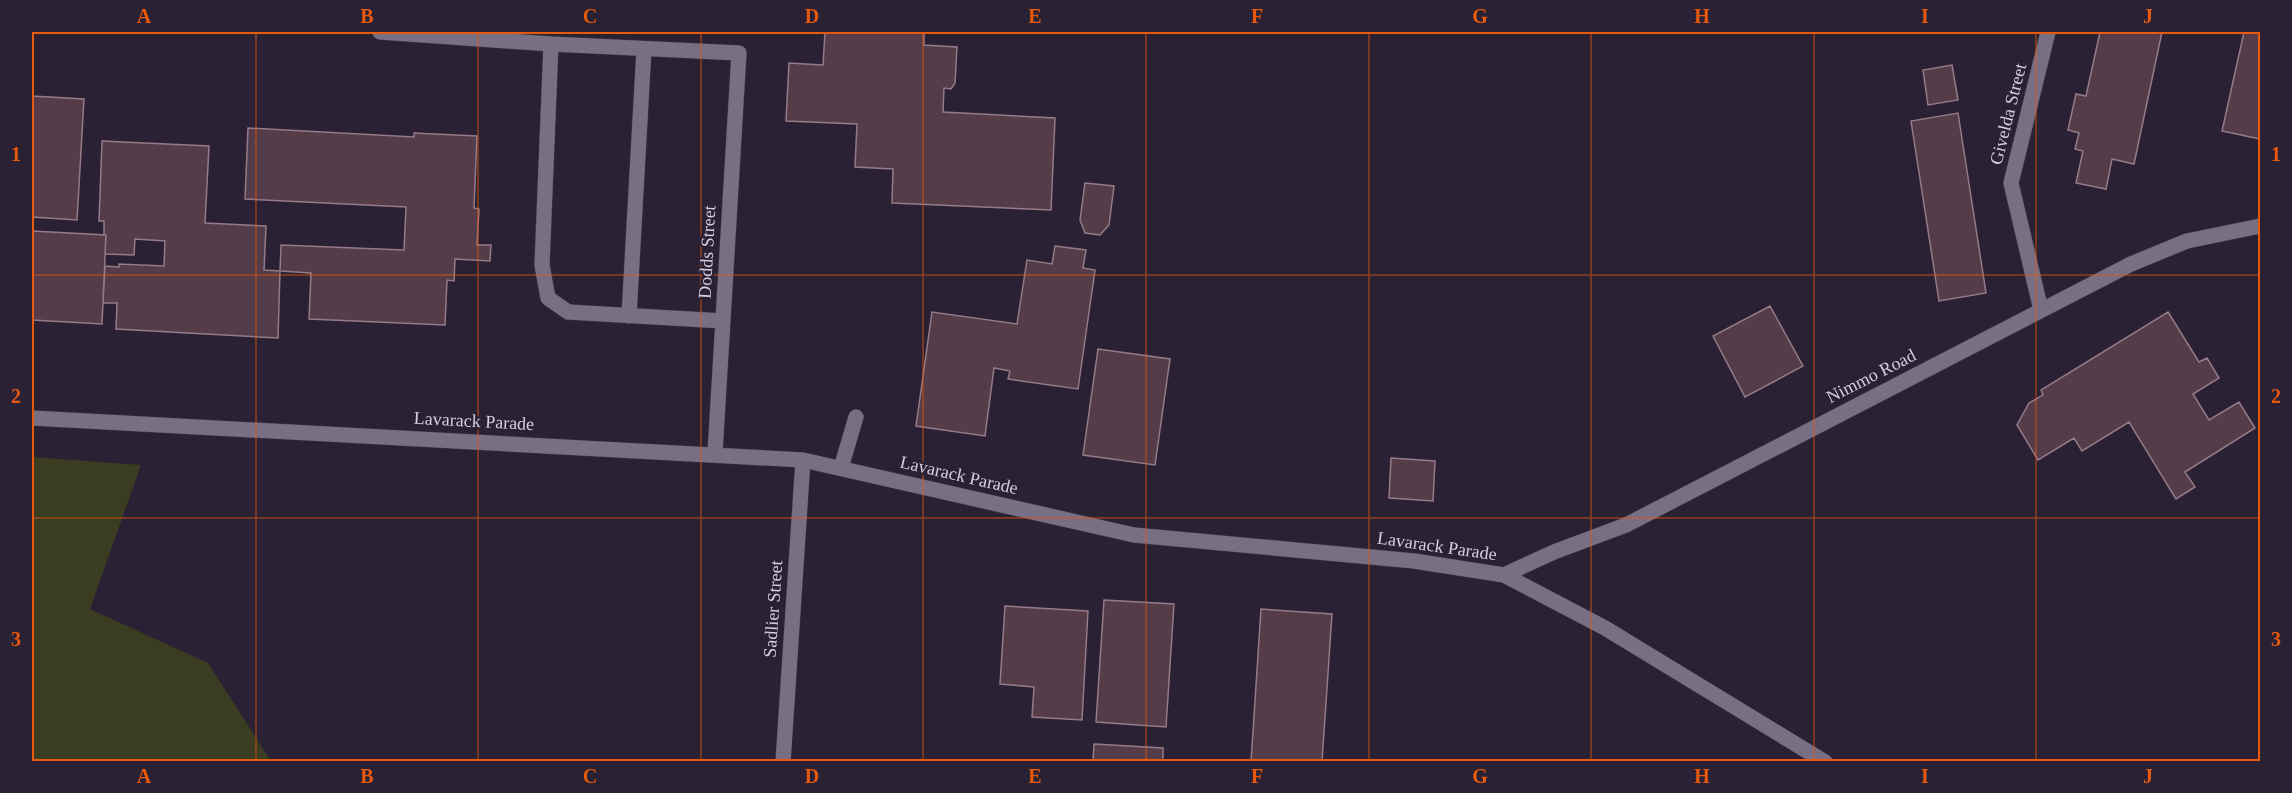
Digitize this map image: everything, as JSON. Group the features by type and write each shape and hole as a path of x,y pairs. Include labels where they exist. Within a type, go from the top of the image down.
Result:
{"lane":[{"path":"380,32 644,49 629,316"},
{"name":"Givelda Street","path":"2041,310 2011,183 2048,32"},
{"path":"551,44 542,264 548,298 568,312 723,321"},
{"name":"Dodds Street","path":"644,49 738,53 716,453"},
{"name":"Nimmo Road","path":"1504,575 1554,552 1626,525 2131,264 2187,241 2260,226"},
{"path":"841,468 856,417"},
{"name":"Lavarack Parade","path":"32,418 803,459 1134,535 1414,561 1504,575 1605,628 1825,762"},
{"name":"Sadlier Street","path":"783,762 803,459"}],"green space":[{"path":"32,457 141,465 90,609 208,663 271,761 32,761"}],"building":[{"path":"825,32 924,32 924,45 957,47 955,83 951,89 944,88 943,112 1055,118 1051,210 892,203 893,169 855,167 857,124 786,121 789,63 823,65"},
{"path":"2100,32 2162,32 2134,164 2112,159 2106,189 2076,183 2083,151 2075,149 2079,133 2068,130 2076,94 2086,96"},
{"path":"2244,32 2260,32 2260,139 2222,131"},
{"path":"1952,65 1958,100 1928,105 1923,70"},
{"path":"32,96 84,99 77,220 32,217"},
{"path":"1958,113 1986,293 1939,301 1911,121"},
{"path":"248,128 414,137 414,133 477,136 474,208 479,209 477,245 491,245 490,261 455,259 454,281 447,280 445,325 309,319 311,273 280,271 281,245 404,250 406,207 245,199"},
{"path":"102,141 209,146 205,223 266,226 264,270 280,271 278,338 116,329 117,303 103,303 105,266 119,267 119,264 164,266 165,241 135,239 134,255 105,254 104,221 99,221"},
{"path":"1085,183 1114,186 1109,225 1100,235 1085,233 1080,220"},
{"path":"32,231 106,235 102,324 32,320"},
{"path":"1055,246 1086,250 1083,268 1095,270 1078,389 1008,379 1010,371 994,368 985,436 916,426 932,312 1017,324 1027,260 1052,264"},
{"path":"1770,306 1803,366 1745,397 1713,336"},
{"path":"2168,312 2199,362 2207,358 2219,378 2193,394 2209,420 2239,402 2255,428 2185,472 2195,487 2176,499 2129,422 2082,451 2074,438 2038,460 2017,425 2029,403 2043,395 2041,390"},
{"path":"1098,349 1170,359 1155,465 1083,455"},
{"path":"1391,458 1435,461 1433,501 1389,498"},
{"path":"1104,600 1174,604 1166,727 1096,722"},
{"path":"1005,606 1088,611 1082,720 1032,717 1034,687 1000,684"},
{"path":"1261,609 1332,614 1322,762 1251,762"},
{"path":"1094,744 1163,748 1163,762 1093,762"}]}
